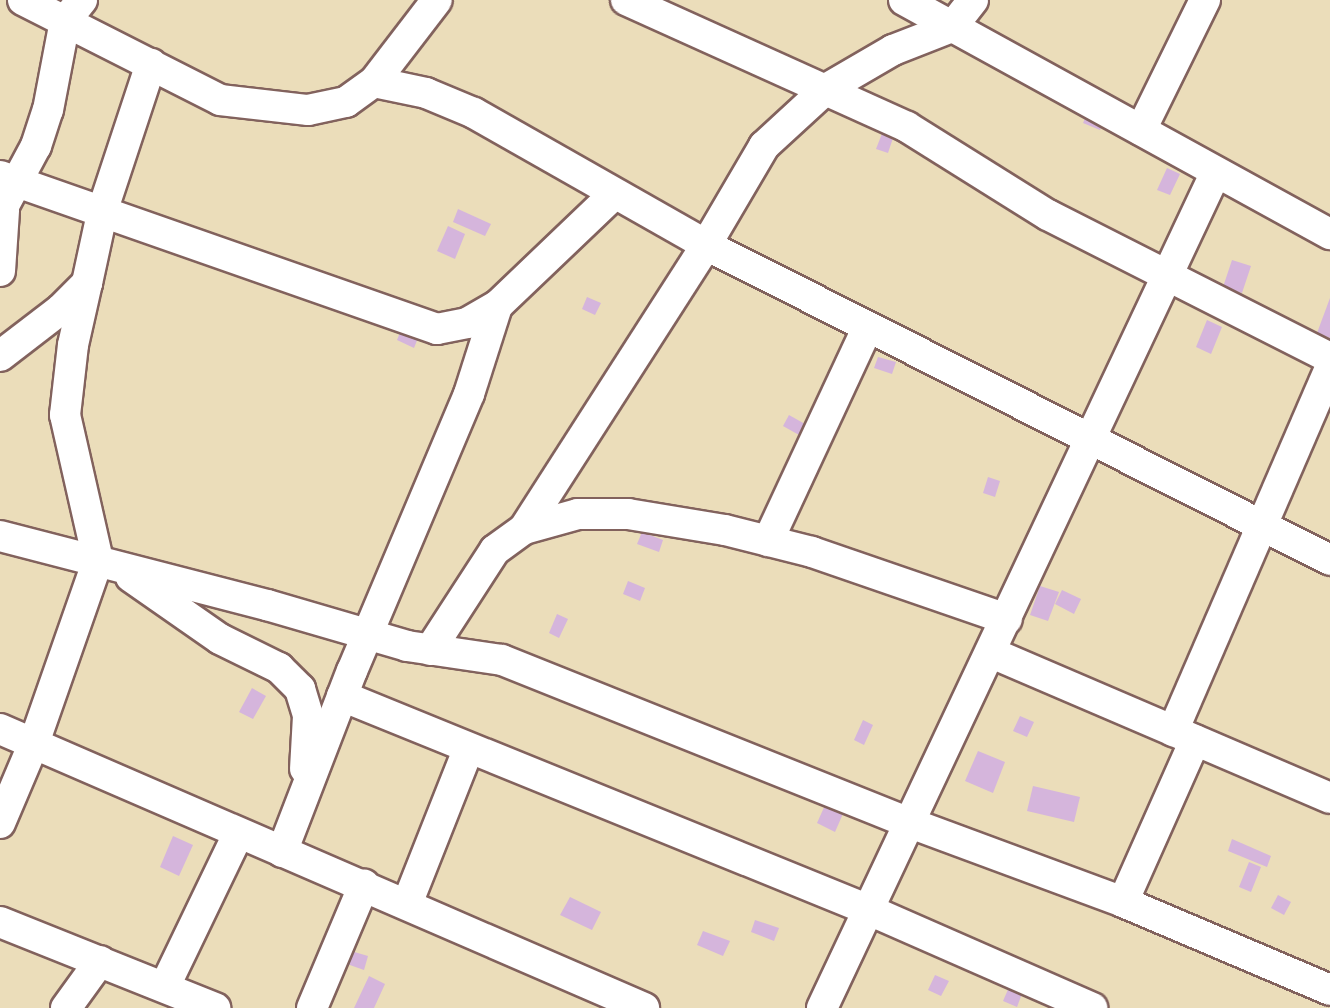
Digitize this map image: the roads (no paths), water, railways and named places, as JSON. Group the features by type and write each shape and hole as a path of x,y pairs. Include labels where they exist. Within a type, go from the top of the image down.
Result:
{"street":[{"path":"23,0 74,10 151,64 220,100 263,107 308,110 346,102 374,82 437,0"},
{"path":"626,0 826,89 907,128 1048,215 1330,358"},
{"path":"904,0 1330,234"},
{"path":"524,529 706,245 764,146 826,89 893,50 952,27 972,0"},
{"path":"1141,130 1205,0"},
{"path":"0,271 2,211 9,178 48,110 74,10"},
{"path":"0,823 106,562 65,415 73,345 103,209 151,64"},
{"path":"374,82 426,93 474,113 706,245 1330,560"},
{"path":"822,1008 992,653 1089,439 1216,172"},
{"path":"9,178 103,209 437,329 467,323 497,306 614,194"},
{"path":"0,356 61,309 87,283"},
{"path":"282,852 342,696 469,394 497,306"},
{"path":"768,541 868,327"},
{"path":"1123,902 1261,524 1330,368"},
{"path":"430,650 495,550 524,529 578,514 628,514 768,541 812,552 1007,619"},
{"path":"0,536 106,562 368,635 430,650 502,660 910,823 1123,902 1330,990"},
{"path":"106,562 220,639 279,668 300,689 308,716 304,796"},
{"path":"992,653 1330,798"},
{"path":"342,696 468,750 869,910 1092,1008"},
{"path":"0,729 644,1008"},
{"path":"407,904 468,750"},
{"path":"165,986 238,834"},
{"path":"312,1008 364,885"},
{"path":"0,922 165,986 215,1008"},
{"path":"66,1008 100,961"}]}
